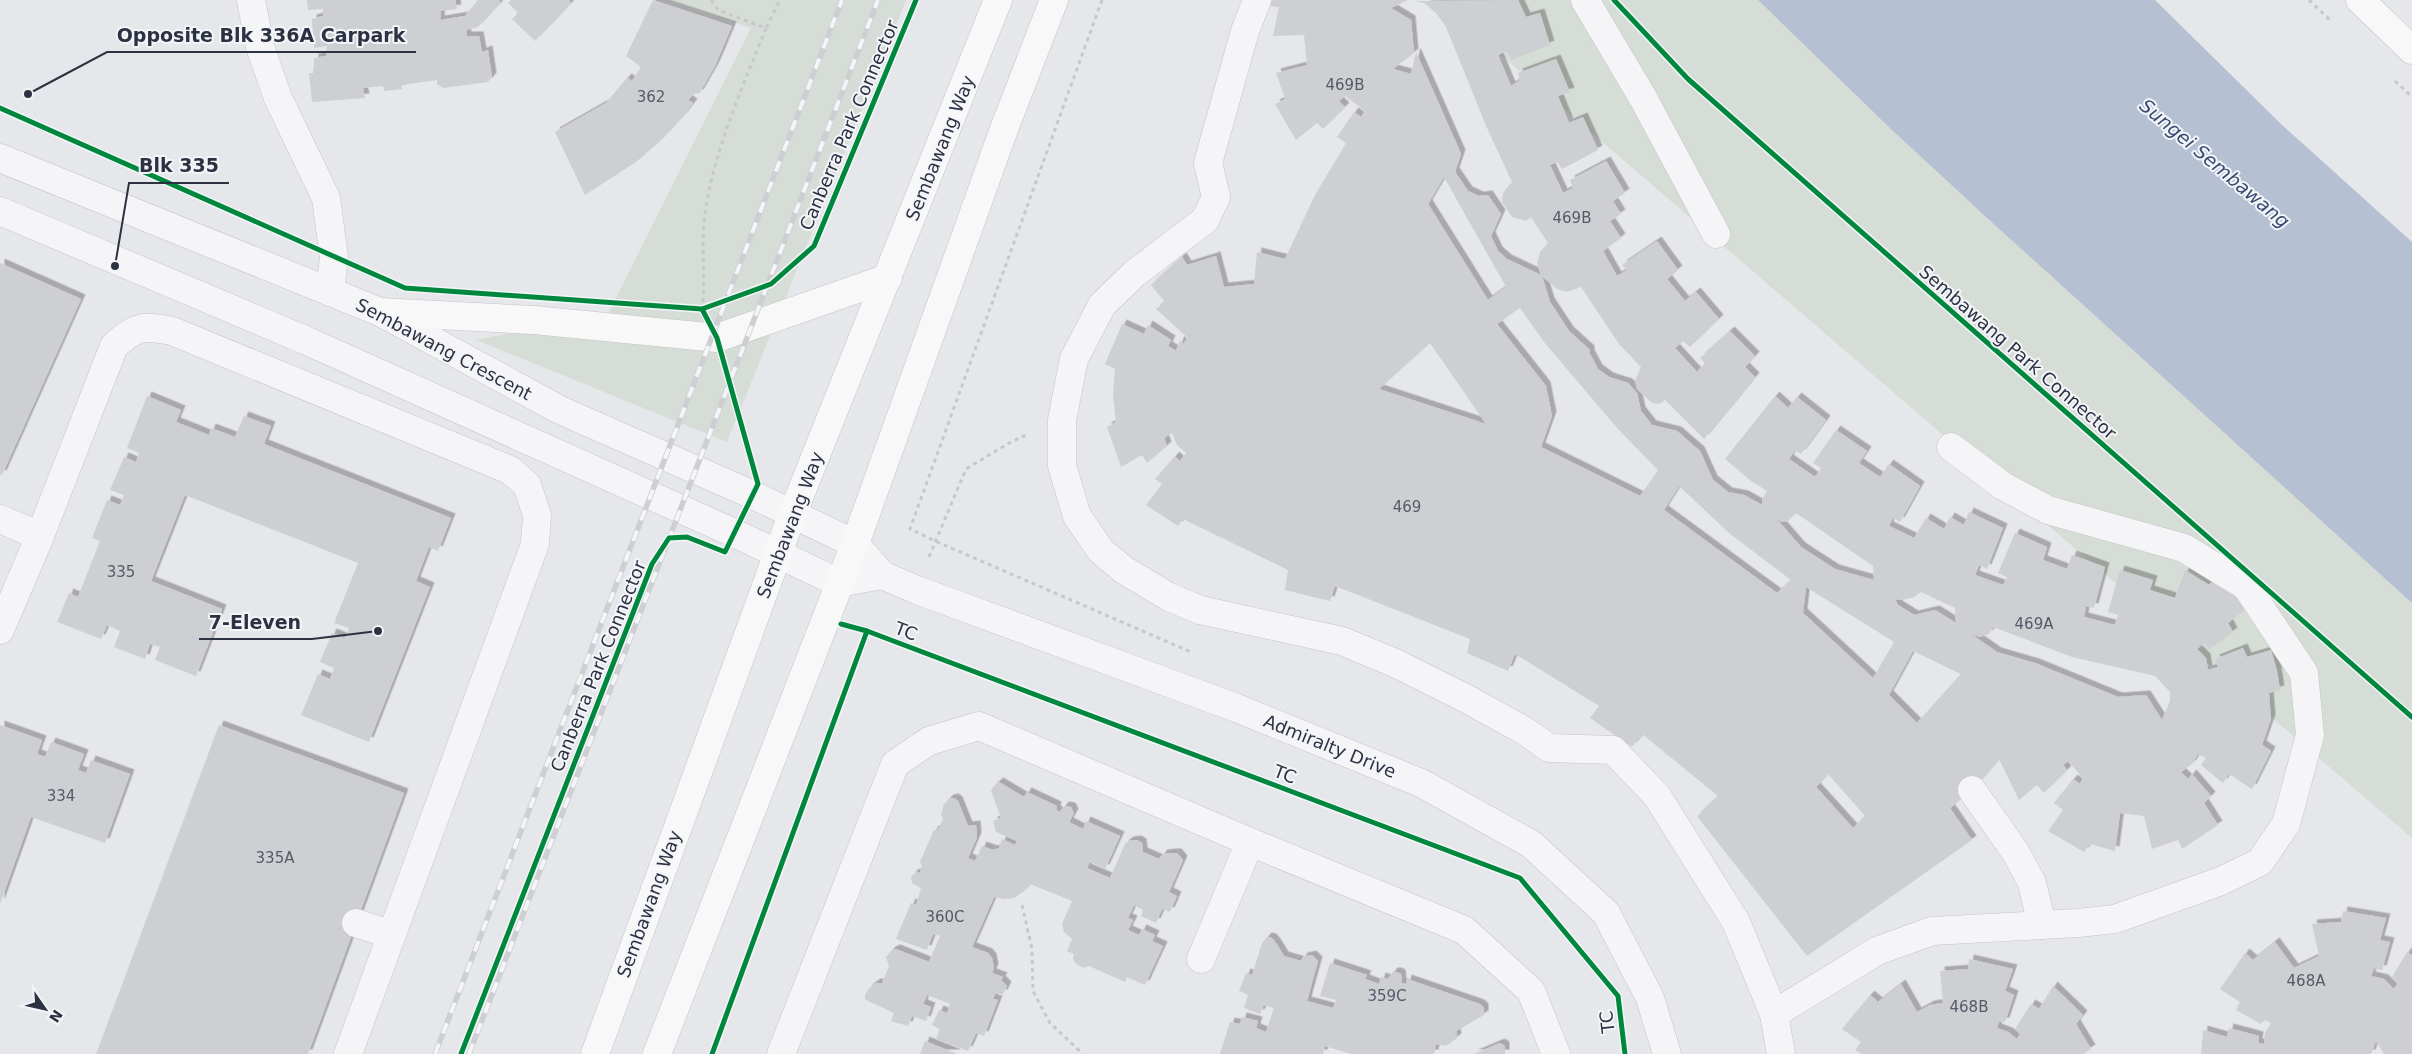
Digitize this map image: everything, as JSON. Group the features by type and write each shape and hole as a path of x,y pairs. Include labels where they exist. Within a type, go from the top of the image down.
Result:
{"main road":[{"name":"Sembawang Way","path":"595,1054 792,515 998,0"},
{"path":"657,1054 855,544 1004,129 1054,0"},
{"path":"2360,0 2412,50"},
{"path":"380,312 534,320 716,338 888,278"}],"street":[{"path":"251,0 260,47 278,98 326,198 334,257 330,292"},
{"path":"1257,0 1245,31 1208,163 1216,197 1204,220 1134,274 1102,305 1074,359 1062,420 1062,466 1077,516 1101,551 1124,570 1169,597 1200,610 1342,641 1395,663 1465,698 1525,731 1548,748 1613,750 1657,796 1736,922 1774,1014 1781,1054"},
{"path":"1585,0 1643,98 1716,234"},
{"name":"Sembawang Crescent","path":"0,158 380,312 560,410 855,544"},
{"path":"0,211 305,340 839,583 882,575"},
{"path":"0,630 40,536 114,346 133,330 151,327 172,331 510,470 527,485 536,515 535,544 348,1054"},
{"path":"1774,1014 1876,951 1932,931 2115,919 2221,881 2260,862 2286,824 2310,734 2304,673 2246,586 2184,548 2048,510 2003,486 1951,447"},
{"path":"0,519 40,536"},
{"name":"Admiralty Drive","path":"855,544 882,575 917,590 1234,706 1421,783 1531,844 1606,913 1650,998 1667,1054"},
{"path":"781,1054 894,764 929,741 979,726 1250,842 1464,930 1531,991 1556,1054"},
{"path":"1972,790 2016,853 2032,883 2042,925"},
{"path":"1200,959 1250,842"},
{"path":"356,923 392,935"}],"path":[{"path":"711,0 718,10 766,28"},
{"path":"711,306 702,309 705,280 702,250 705,215 713,167 766,28 780,0"},
{"path":"910,529 1102,0"},
{"path":"917,590 935,541 966,469 1008,443 1062,420"},
{"path":"1022,906 1032,949 1032,991 1050,1023 1082,1054"}],"shaded area":[{"path":"672,0 906,0 727,442 476,340 608,314 751,28"},
{"path":"1437,0 1768,0 2412,592 2412,838"}],"water":[{"name":"Sungei Sembawang","path":"1758,0 2155,0 2282,125 2412,242 2412,603 1985,216 1891,129"}],"building":[{"path":"307,0 455,0 457,9 441,11 440,20 465,16 478,0 499,0 500,3 478,27 466,30 467,36 479,36 482,52 488,50 492,77 488,82 443,88 437,84 437,80 401,85 402,89 384,91 383,86 363,88 365,98 312,102 309,73 314,73 314,58 326,56 327,46 314,48 312,19 323,16 323,9 308,10"},
{"path":"511,0 569,0 571,3 535,41 512,19 518,13 508,3"},
{"path":"653,0 732,26 715,66 699,94 695,93 688,100 693,103 684,115 659,142 636,162 585,195 555,132 606,103 627,78 632,81 641,67 626,56"},
{"path":"1272,0 1408,0 1391,8 1411,20 1414,53 1393,69 1411,74 1416,52 1461,154 1455,172 1468,191 1479,196 1488,195 1501,214 1491,236 1498,251 1507,259 1541,275 1537,263 1540,252 1548,243 1531,217 1526,221 1512,217 1502,202 1503,193 1512,182 1487,128 1446,27 1436,13 1424,3 1415,1 1518,0 1526,17 1540,13 1550,45 1511,60 1507,51 1498,55 1511,86 1520,80 1518,73 1556,59 1570,92 1558,96 1569,123 1583,117 1598,150 1562,169 1557,162 1550,165 1563,193 1573,188 1570,180 1606,161 1625,193 1613,201 1621,214 1610,221 1621,238 1603,251 1617,276 1627,270 1622,265 1657,241 1678,270 1667,279 1685,301 1696,292 1719,319 1690,347 1683,341 1675,348 1697,372 1705,363 1700,358 1730,331 1755,356 1745,367 1755,377 1704,439 1665,400 1659,404 1652,403 1637,389 1635,381 1641,367 1619,344 1581,287 1567,292 1557,289 1542,276 1550,302 1569,331 1590,350 1590,354 1598,369 1609,377 1628,383 1637,393 1641,411 1652,425 1677,431 1700,451 1713,480 1728,492 1744,495 1762,505 1762,499 1767,491 1751,481 1725,459 1775,396 1788,408 1797,397 1826,420 1801,454 1795,450 1789,459 1815,477 1821,468 1813,463 1836,430 1867,451 1859,463 1880,477 1889,464 1920,486 1900,522 1893,518 1889,526 1914,538 1926,518 1944,529 1950,517 1964,525 1969,512 2003,528 1987,569 1979,565 1975,575 2003,585 2007,577 1998,573 2015,533 2047,547 2043,560 2067,569 2072,555 2105,567 2094,608 2086,606 2084,617 2115,625 2118,615 2108,612 2120,570 2153,580 2150,590 2175,598 2185,570 2209,585 2216,577 2248,607 2228,623 2233,632 2209,649 2204,643 2197,649 2206,658 2208,670 2218,667 2215,659 2243,648 2247,657 2271,650 2277,671 2280,690 2269,693 2271,719 2262,745 2271,751 2252,789 2229,774 2223,783 2201,765 2206,758 2198,754 2192,764 2181,772 2188,779 2192,774 2211,796 2204,803 2218,825 2182,849 2178,840 2152,849 2144,816 2120,813 2115,851 2090,844 2084,852 2048,831 2063,810 2054,803 2073,779 2080,784 2083,778 2068,761 2063,765 2067,770 2044,793 2037,785 2019,800 1999,759 1972,790 1950,808 1972,840 1807,956 1697,816 1718,796 1642,734 1632,747 1590,718 1599,706 1515,654 1508,671 1467,653 1470,639 1335,586 1330,601 1285,590 1288,570 1183,519 1178,526 1146,505 1162,484 1155,479 1175,456 1180,461 1186,453 1177,445 1172,433 1164,438 1167,446 1147,463 1142,455 1121,467 1107,427 1116,422 1113,395 1115,369 1105,364 1122,324 1144,334 1148,325 1171,340 1168,346 1176,351 1180,340 1183,344 1188,338 1156,309 1165,302 1151,285 1182,257 1187,265 1216,256 1224,287 1254,284 1257,252 1285,259 1315,195 1346,143 1337,137 1354,112 1361,117 1365,111 1345,96 1339,101 1345,107 1323,129 1317,123 1296,140 1275,104 1285,99 1276,73 1307,65 1304,35 1273,36 1279,7 1270,6","holes":["1444,177 1506,287 1488,300 1428,204","1520,308 1544,342 1618,429 1658,470 1640,496 1541,447 1552,416 1546,386 1497,324","1430,343 1486,424 1379,389","1679,486 1729,533 1791,580 1777,593 1664,510","1796,513 1873,566 1874,580 1835,569 1801,547 1775,517 1782,522 1788,521","1806,587 1894,642 1873,678 1803,613","1921,592 1955,608 1956,623 1935,610 1914,615 1898,605 1895,599 1903,600 1914,597","1993,627 2072,657 2155,676 2170,692 2170,701 2162,720 2146,695 2118,697 2035,663 1997,652 1971,634 1980,637 1989,634","1913,651 1961,674 1917,723 1889,695","1828,774 1865,816 1853,828 1816,787"]},
{"path":"0,263 81,299 2,475 0,474"},
{"path":"147,396 181,410 176,422 209,435 211,428 235,437 244,416 271,426 264,444 451,518 438,551 429,547 416,581 430,587 369,742 301,715 318,674 330,679 334,668 320,662 332,633 345,638 349,628 334,623 358,563 185,495 151,581 222,609 196,676 155,660 160,647 150,644 145,659 114,647 120,631 107,625 101,639 57,622 69,593 78,597 100,541 92,538 107,500 120,505 124,495 110,490 124,457 136,462 139,453 127,448"},
{"path":"0,725 42,740 37,754 45,757 51,742 84,754 78,770 86,773 91,760 130,774 105,843 31,817 0,904"},
{"path":"219,725 404,793 308,1054 96,1054"},
{"path":"999,782 1024,797 1027,792 1057,806 1056,810 1060,812 1064,806 1071,807 1074,813 1069,822 1083,829 1086,821 1120,836 1105,869 1090,862 1087,868 1110,878 1125,844 1129,841 1137,840 1142,843 1143,852 1159,859 1163,854 1177,853 1183,860 1169,892 1177,896 1170,912 1162,909 1156,923 1141,916 1143,910 1134,905 1128,918 1133,920 1128,930 1139,935 1142,929 1155,935 1152,941 1163,946 1145,985 1127,977 1125,982 1089,966 1084,968 1076,964 1073,959 1074,954 1067,951 1072,939 1064,932 1062,924 1072,901 1030,884 1014,898 994,897 972,947 988,953 992,958 994,968 992,973 1003,977 1001,980 1007,986 1003,994 995,994 993,999 998,1000 984,1036 976,1033 968,1051 936,1039 940,1029 932,1025 939,1010 947,1013 950,1004 927,995 923,1004 931,1007 926,1021 912,1016 908,1026 891,1021 894,1013 865,999 865,995 869,988 876,983 882,983 889,966 886,957 891,951 896,949 929,962 940,936 933,934 927,950 896,939 911,903 916,905 921,888 913,884 911,879 913,874 920,872 922,866 920,862 934,830 938,830 943,819 941,815 944,804 949,799 954,798 958,801 968,826 976,825 977,837 968,858 975,861 982,846 993,850 999,848 1002,839 1015,845 1017,841 996,832 993,821 1001,818 991,791"},
{"path":"2343,911 2386,918 2380,940 2390,942 2382,970 2374,968 2371,976 2384,979 2394,989 2398,983 2392,977 2407,952 2412,955 2412,1054 2384,1054 2376,1041 2371,1054 2201,1054 2203,1030 2227,1037 2229,1028 2259,1036 2258,1043 2264,1044 2265,1033 2271,1023 2265,1020 2261,1024 2236,1010 2240,1002 2220,989 2245,953 2253,960 2275,942 2294,968 2319,956 2312,924 2341,922"},
{"path":"1267,937 1272,938 1284,956 1301,961 1303,957 1312,955 1318,961 1307,1001 1333,1008 1336,1000 1320,996 1330,963 1367,975 1365,979 1379,984 1381,977 1388,979 1393,972 1397,972 1401,974 1402,983 1406,984 1407,979 1480,1004 1484,1008 1484,1015 1456,1031 1457,1038 1446,1046 1436,1044 1434,1054 1351,1054 1325,1046 1323,1054 1220,1054 1230,1022 1240,1024 1242,1017 1258,1021 1256,1028 1266,1032 1274,1008 1264,1005 1260,1014 1244,1008 1248,995 1239,991 1246,973 1252,975 1262,943"},
{"path":"1969,959 2013,969 2005,991 2014,995 2005,1022 1999,1022 1997,1028 2008,1032 2017,1039 2020,1034 2015,1029 2031,1004 2039,1009 2053,986 2083,1015 2076,1024 2091,1049 2083,1054 1862,1054 1855,1050 1861,1042 1842,1029 1870,995 1878,1002 1901,984 1917,1012 1930,1005 1943,1003 1940,971 1968,969"},
{"path":"925,1041 957,1054 920,1054"},
{"path":"1500,1043 1505,1046 1505,1054 1474,1054"}],"railway":[{"path":"435,1054 842,0"},
{"path":"469,1054 878,0"}],"cycle path":[{"name":"Canberra Park Connector","path":"461,1054 652,564 669,538 687,537 725,552 758,484 717,338 702,309 771,284 814,246 916,0"},
{"name":"Sembawang Park Connector","path":"1614,0 1688,79 2412,717"},
{"path":"0,108 405,288 702,309"},
{"name":"TC","path":"841,624 867,631 1520,878 1618,996 1625,1054"},
{"path":"712,1054 867,631"}],"place":[{"name":"Opposite Blk 336A Carpark","path":"28,94"},
{"name":"Blk 335","path":"115,266"},
{"name":"7-Eleven","path":"378,631"}]}
